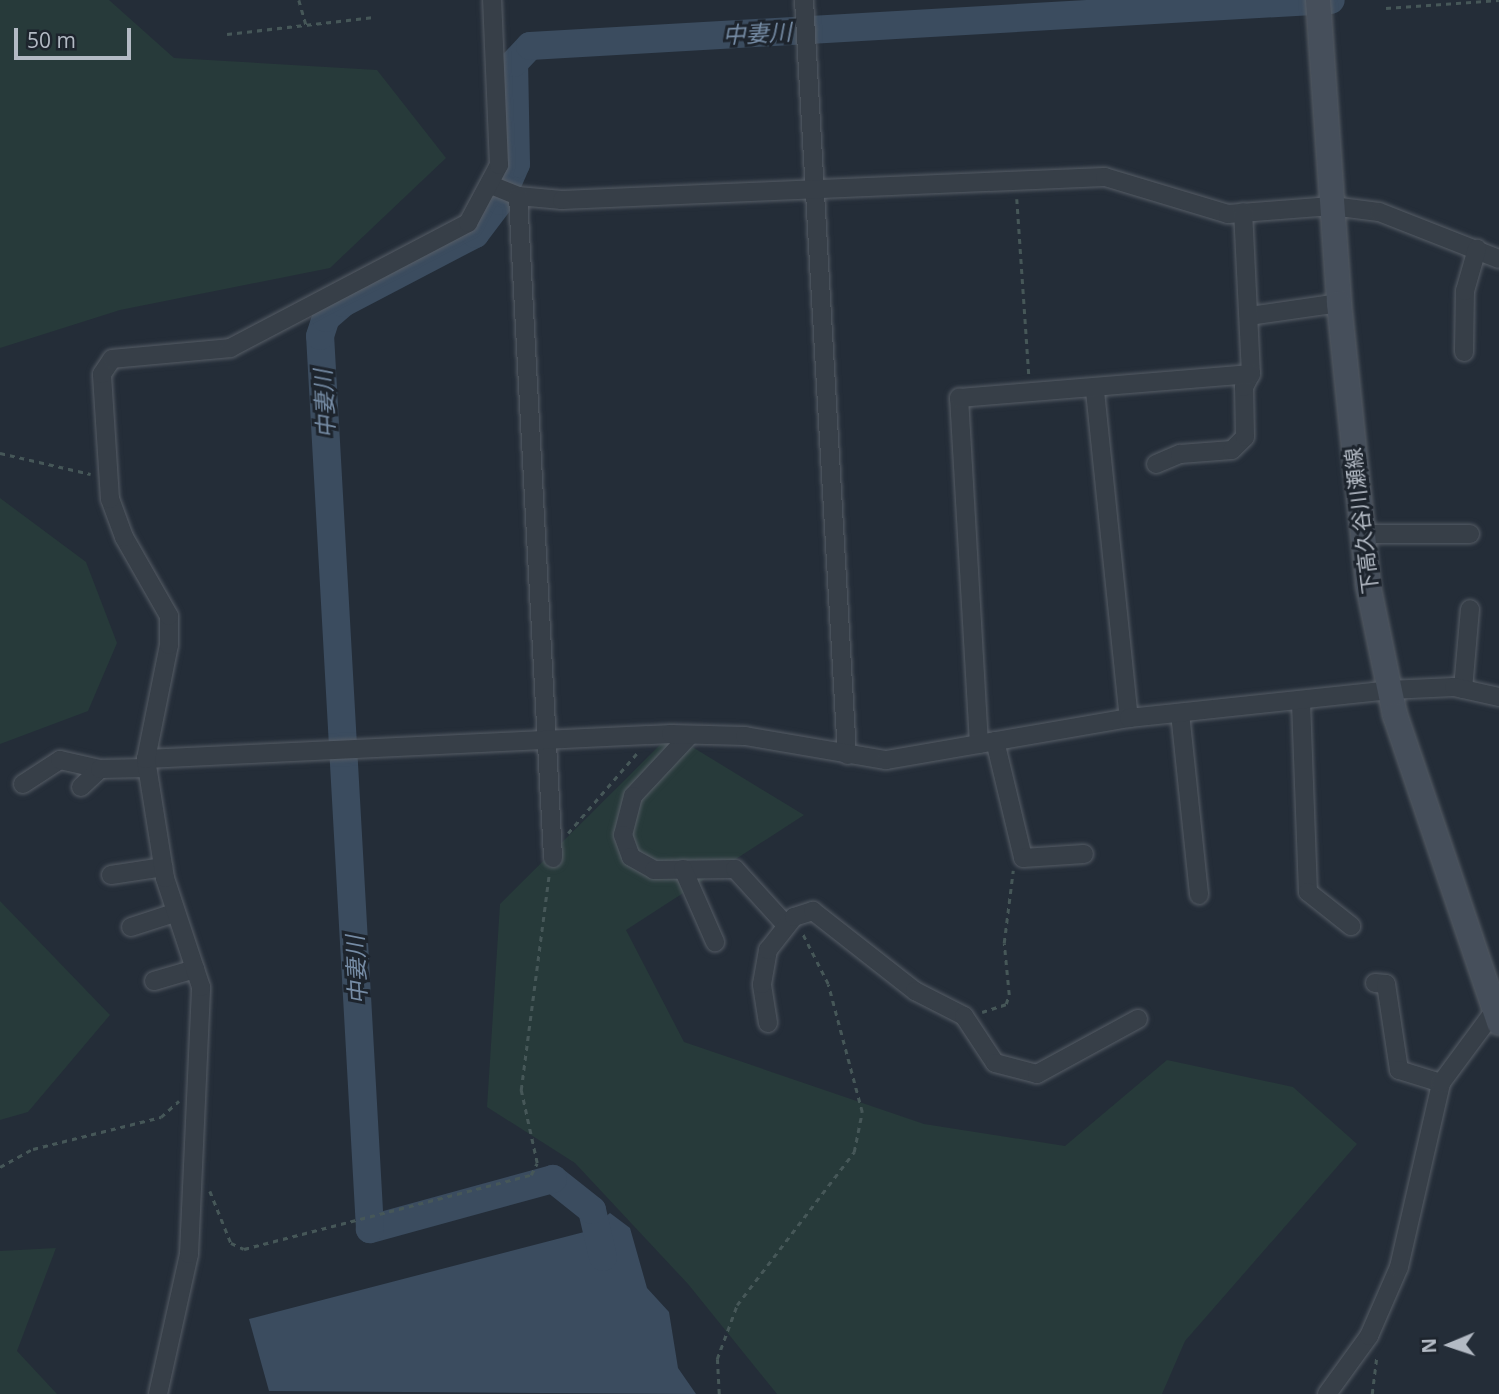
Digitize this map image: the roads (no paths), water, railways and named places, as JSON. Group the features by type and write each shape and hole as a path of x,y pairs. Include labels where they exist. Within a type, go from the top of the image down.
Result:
{"main road":[{"name":"下高久谷川瀬線","path":"1319,6 1339,303 1361,534 1389,690 1496,1005"}],"street":[{"path":"492,0 499,151 548,738 553,858"},
{"path":"804,0 847,755"},
{"path":"503,190 562,201 815,185 1016,182 1105,177 1228,214 1332,206 1411,221 1499,259"},
{"path":"158,1394 189,1254 201,987 174,914 163,867 146,763 170,645 169,616 124,537 104,475 102,374 112,359 238,345 468,223 503,190"},
{"path":"1156,464 1243,443 1244,387 1251,374 1242,212"},
{"path":"1464,352 1465,291 1477,249"},
{"path":"1249,316 1339,303"},
{"path":"1084,854 1021,855 987,743 959,398 1095,391 1251,374"},
{"path":"1095,391 1129,718"},
{"path":"1361,534 1470,534"},
{"path":"1463,689 1470,609"},
{"path":"23,784 60,760 100,769 146,763 343,749 653,735 745,736 847,755 919,759 987,743 1129,718 1301,702 1389,690 1463,689 1499,697"},
{"path":"1301,702 1308,892 1351,926"},
{"path":"1180,713 1199,895"},
{"path":"690,735 633,796 623,835 631,857 643,866 735,869 788,923"},
{"path":"81,788 100,769"},
{"path":"111,875 163,867"},
{"path":"683,869 715,942"},
{"path":"768,1023 762,969 788,923 813,911 832,921 915,991 964,1016 985,1055 1032,1075 1138,1019"},
{"path":"131,927 174,914"},
{"path":"154,981 195,970"},
{"path":"1375,983 1386,984 1399,1070 1441,1083"},
{"path":"1327,1394 1368,1336 1399,1267 1441,1083 1496,1005"}],"water":[{"path":"610,1213 630,1228 647,1288 669,1312 678,1368 696,1394 269,1391 249,1319 588,1231"}],"waterway":[{"name":"中妻川","path":"603,1257 592,1210 553,1179 370,1229 320,336 326,318 343,303 475,234 500,201 516,164 514,63 530,46 1331,0"}]}
